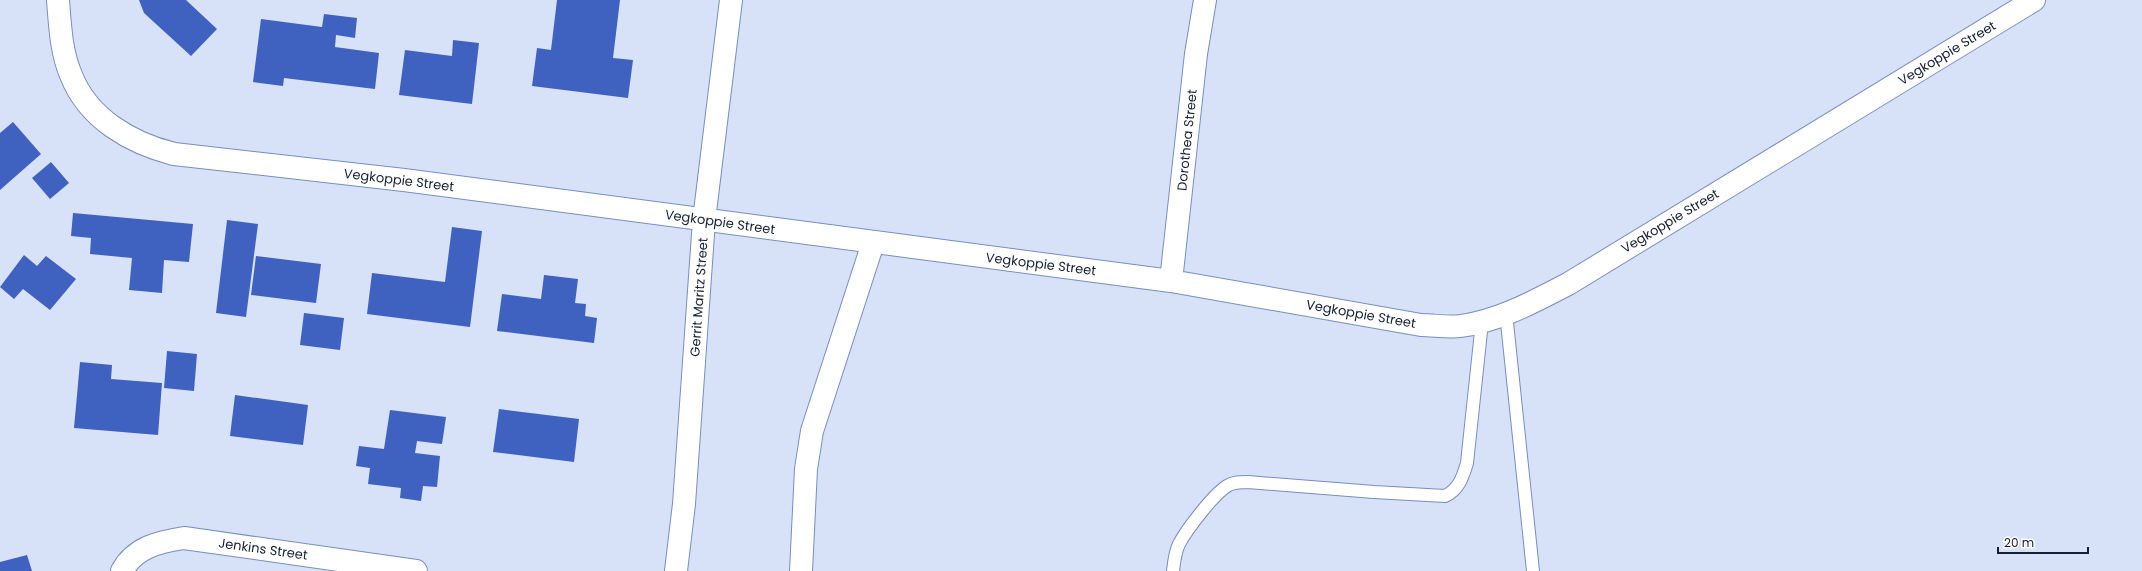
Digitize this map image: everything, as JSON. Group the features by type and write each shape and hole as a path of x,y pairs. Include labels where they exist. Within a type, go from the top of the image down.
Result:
{"street":[{"name":"Vegkoppie Street","path":"58,0 60,32 66,61 78,90 90,106 108,124 127,137 151,148 174,154 404,180 873,243 1171,281 1421,325 1460,326 1482,322 1506,313 1537,300 1568,284 2034,0"},
{"name":"Gerrit Maritz Street","path":"676,571 684,504 704,220 731,0"},
{"name":"Dorothea Street","path":"1171,281 1196,54 1205,0"},
{"path":"801,571 806,469 812,431 873,243"},
{"name":"Jenkins Street","path":"122,571 126,562 136,553 154,544 184,538 416,571"}],"lane":[{"path":"1506,313 1533,571"},
{"path":"1173,571 1179,544 1215,496 1235,482 1382,493 1445,496 1452,493 1460,482 1467,462 1482,322"}],"building":[{"path":"139,0 186,0 217,29 191,56 144,13"},
{"path":"557,0 620,0 613,58 633,60 628,98 532,86 537,48 551,50"},
{"path":"324,14 357,18 355,38 336,35 335,47 379,53 375,89 284,78 283,86 253,82 261,19 322,27"},
{"path":"453,40 479,43 472,104 399,95 405,50 452,56"},
{"path":"13,122 41,154 0,190 0,133"},
{"path":"51,162 69,183 50,199 32,178"},
{"path":"73,213 193,224 189,262 164,260 162,293 129,290 132,258 90,254 91,238 71,236"},
{"path":"227,220 258,224 246,317 216,313"},
{"path":"452,227 482,231 470,327 367,314 372,273 445,282"},
{"path":"24,255 37,266 46,256 76,279 50,310 23,289 14,299 0,287"},
{"path":"256,256 321,264 316,303 251,295"},
{"path":"544,275 578,279 575,303 586,304 585,316 597,318 594,343 497,331 502,294 541,299"},
{"path":"304,313 344,318 340,350 300,345"},
{"path":"167,351 197,354 194,391 164,388"},
{"path":"80,362 112,365 111,379 162,383 158,435 74,428"},
{"path":"235,395 308,405 303,445 230,436"},
{"path":"499,409 579,419 574,462 493,452"},
{"path":"390,410 446,417 442,444 417,441 415,453 440,456 437,487 423,486 421,501 400,498 401,488 368,484 370,468 356,466 359,446 384,449"},
{"path":"27,555 32,571 0,571 0,562"}]}
